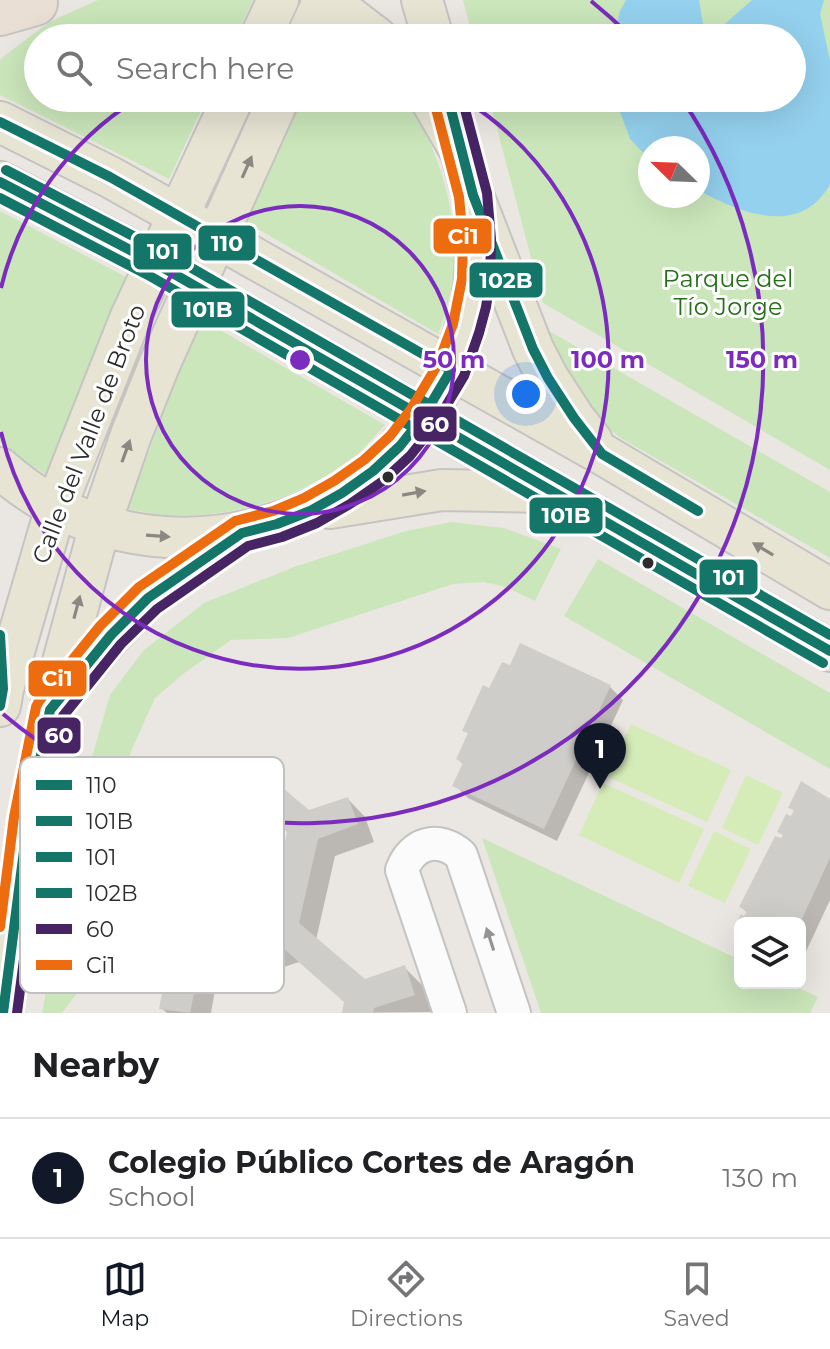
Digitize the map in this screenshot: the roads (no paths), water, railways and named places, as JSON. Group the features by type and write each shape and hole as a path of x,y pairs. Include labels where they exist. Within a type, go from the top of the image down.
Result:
{"main road":[{"path":"267,24 278,0"},
{"path":"312,24 323,0 359,24"},
{"path":"422,0 429,24"},
{"path":"0,28 25,5"},
{"name":"Calle del Valle de Broto","path":"2,697 56,507 130,319 226,112"},
{"name":"Calle del Valle de Broto","path":"41,757 50,710 100,525 131,435 273,112"},
{"path":"438,112 461,152"},
{"path":"451,112 473,195 533,349 574,418 602,454"},
{"path":"0,122 110,177 216,236 602,454 830,589"},
{"path":"0,182 155,263 830,651"},
{"path":"0,468 56,507 100,525 159,536 195,538 242,533 310,511 342,493 373,471 400,446 423,417 451,370 466,328 476,280 477,239 473,195"},
{"path":"310,511 442,490 553,492"},
{"name":"Calle del Valle de Broto","path":"50,710 111,635 148,598 242,533"},
{"name":"Calle del Valle de Broto","path":"0,635 2,697"},
{"name":"Calle del Valle de Broto","path":"3,1013 20,882"}],"lane":[{"path":"450,1013 402,870 415,850 433,844 448,845 461,855 514,1013"}],"water":[{"path":"626,0 699,0 703,24 617,24"},
{"path":"752,0 824,0 820,14 830,61 830,184 818,201 803,211 787,216 769,216 710,196 710,136 638,136 638,147 630,139 620,112 806,112 806,24 725,24"}],"place":[{"name":"Colegio Público Cortes de Aragón","path":"600,789"}],"park label":[{"name":"Parque del Tío Jorge","path":"728,293"}]}
